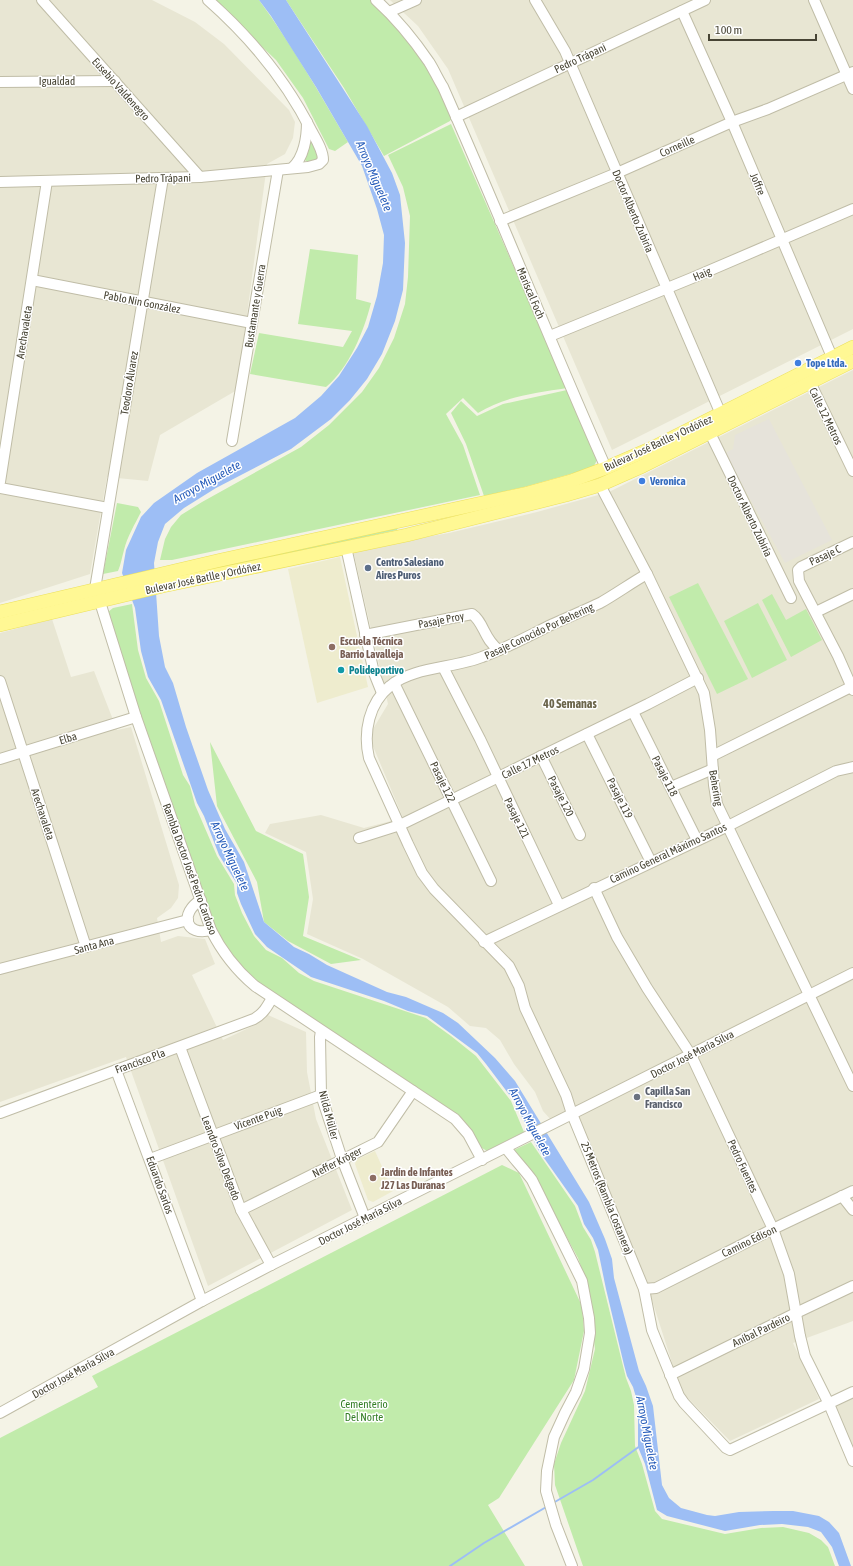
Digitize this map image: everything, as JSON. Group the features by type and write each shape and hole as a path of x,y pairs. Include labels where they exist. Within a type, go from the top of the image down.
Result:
{"main road":[{"name":"Bulevar José Batlle y Ordóñez","path":"0,612 119,583 163,580 346,547 408,534 566,495 600,485 710,433 723,419 832,357 853,347"},
{"name":"Bulevar José Batlle y Ordóñez","path":"0,625 122,596 163,580 405,520 571,481 606,468 810,382 853,361"}],"street":[{"name":"Eusebio Valdenegro","path":"42,0 200,177"},
{"path":"208,0 236,27 267,62 286,87 307,122 300,159 292,168"},
{"name":"Mariscal Foch","path":"376,0 389,12 428,60 443,87 550,336 573,395 606,468"},
{"path":"389,12 416,0"},
{"name":"Doctor Alberto Zubiría","path":"535,0 565,51 723,419"},
{"name":"Pedro Trápani","path":"456,117 705,0"},
{"path":"814,0 850,73 853,89"},
{"name":"Joffre","path":"682,11 732,122 832,357"},
{"name":"Corneille","path":"500,221 732,122 768,109 850,73"},
{"name":"Igualdad","path":"0,82 115,81"},
{"name":"Pedro Trápani","path":"0,182 200,177 314,166 323,160 322,152 307,122"},
{"name":"Bustamante y Guerra","path":"232,441 278,170"},
{"name":"Teodoro Álvarez","path":"95,589 163,178"},
{"name":"Arechavaleta","path":"0,482 47,181"},
{"name":"Haig","path":"550,336 853,209"},
{"name":"Pablo Nin González","path":"32,280 252,323"},
{"name":"Calle 12 Metros","path":"810,382 853,471"},
{"name":"Doctor Alberto Zubiría","path":"710,433 791,598"},
{"name":"Behering","path":"600,485 647,574 698,678 706,699 718,804 853,1086"},
{"path":"0,488 108,508"},
{"path":"405,520 408,534"},
{"name":"Pasaje C","path":"816,612 799,581 798,570 801,567 853,542"},
{"path":"346,547 374,673 382,693"},
{"name":"Pasaje Conocido Por Behering","path":"382,693 394,683 417,673 485,656 499,650 601,602 647,574"},
{"path":"712,756 852,688 816,612 853,594"},
{"name":"Rambla Doctor José Pedro Cardoso","path":"100,602 136,717 211,930 219,946 235,968 255,986 455,1119 462,1126 482,1160"},
{"name":"Pasaje Proy","path":"365,635 472,614 478,621 488,640 499,650"},
{"path":"485,656 488,647 488,640"},
{"name":"Pasaje 121","path":"443,667 480,739 559,905"},
{"name":"Calle 17 Metros","path":"359,838 400,825 633,712 698,678"},
{"name":"Arechavaleta","path":"0,681 86,947"},
{"name":"Pasaje 122","path":"394,683 491,880"},
{"name":"25 Metros (Rambla Costanera)","path":"382,693 375,704 367,726 366,744 369,758 376,776 422,873 434,889 484,942 501,957 508,966 519,986 525,1008 566,1095 572,1114 644,1289 652,1330 679,1396 726,1448 730,1450 829,1404"},
{"name":"Pasaje 118","path":"633,712 697,840"},
{"name":"Elba","path":"0,760 136,717"},
{"name":"Pasaje 119","path":"587,734 651,862"},
{"name":"Pasaje 120","path":"541,756 580,835"},
{"path":"671,787 713,769"},
{"name":"Camino General Máximo Santos","path":"484,942 594,888 728,826 836,772 852,769"},
{"name":"Pedro Fuentes","path":"594,888 621,944 647,988 691,1055 773,1229 787,1266 805,1356 829,1404 853,1461"},
{"path":"201,900 193,904 190,909 188,920 189,925 194,929 205,931 211,930"},
{"name":"Santa Ana","path":"0,969 188,920"},
{"name":"Doctor José María Silva","path":"0,1413 202,1301 271,1265 559,1122 572,1114 853,973"},
{"name":"Francisco Pla","path":"0,1113 254,1019 266,1010 272,998"},
{"name":"Nilda Müller","path":"321,1031 321,1095 342,1159 365,1218"},
{"name":"Leandro Silva Delgado","path":"180,1047 241,1210 271,1265"},
{"name":"Eduardo Sarlos","path":"116,1070 202,1301"},
{"name":"Neffer Kröger","path":"241,1210 378,1142 414,1091"},
{"name":"Vicente Puig","path":"150,1159 321,1095"},
{"path":"506,1148 523,1167 532,1180 582,1281 589,1318 590,1333 584,1369 576,1392 554,1437 549,1458 546,1491 556,1524 572,1566"},
{"name":"Camino Edison","path":"644,1289 656,1288 773,1229 853,1191"},
{"path":"842,1196 853,1210"},
{"name":"Aníbal Pardeiro","path":"670,1375 853,1286"},
{"path":"829,1404 853,1392"}],"shaded area":[{"path":"0,0 152,0 195,22 224,44 289,110 295,122 293,138 285,154 267,164 237,390 160,435 148,481 107,477 90,574 0,603"},
{"path":"390,0 853,0 853,329 612,450 448,69 418,26"},
{"path":"853,370 853,1321 793,1343 819,1399 730,1441 681,1391 651,1297 574,1108 551,1120 543,1111 535,1092 514,1064 500,1040 486,1028 470,1026 448,1007 363,959 307,934 313,899 306,852 265,833 270,824 321,815 364,828 403,818 370,739 373,729 388,704 353,550 449,533 537,512 609,492"},
{"path":"769,419 832,540 785,563 725,453 733,449 735,435"},
{"name":"Escuela Técnica Barrio Lavalleja","path":"340,557 368,687 317,703 288,569"},
{"path":"52,619 71,677 94,671 117,730 131,727 179,885 178,898 171,908 157,918 161,942 178,936 205,939 215,964 192,975 223,1040 257,1024 268,1015 306,1032 307,1072 316,1119 352,1210 208,1286 126,1057 0,1102 0,633"},
{"name":"Jardín de Infantes J27 Las Duranas","path":"375,1151 393,1191 373,1202 368,1200 355,1164 356,1160"},
{"path":"853,1397 853,1450 834,1407"}],"green space":[{"path":"213,0 259,0 294,52 348,142 335,151 329,149 303,98 276,60"},
{"path":"286,0 372,0 405,35 426,65 438,86 452,118 450,121 384,156 344,88"},
{"path":"451,124 567,388 510,399 488,407 478,413 463,398 446,414 463,445 480,495 172,560 160,560 165,539 171,527 181,515 301,447 329,425 362,392 379,368 394,338 405,304 408,277 410,216 403,187 388,155"},
{"path":"309,139 311,140 318,158 316,161 307,162 305,160"},
{"path":"310,249 358,255 356,299 371,303 360,337 342,370 326,387 250,374 259,333 343,347 352,331 298,324"},
{"path":"567,390 597,460 594,466 524,487 484,496 466,444 451,413 461,401 477,416 503,404"},
{"path":"117,503 138,507 141,512 125,545 118,571 103,574"},
{"path":"398,527 397,530 220,569 160,579"},
{"path":"698,583 748,679 717,694 669,597"},
{"path":"772,594 786,620 806,609 822,640 791,657 762,600"},
{"path":"758,603 787,660 752,678 724,621"},
{"path":"132,604 138,650 146,678 159,701 183,775 190,786 195,805 217,856 234,884 235,895 242,913 254,936 266,950 282,958 299,973 314,981 426,1018 451,1036 476,1056 511,1101 524,1132 487,1151 482,1148 458,1115 294,1007 249,976 241,968 224,944 215,927 140,712 108,612 113,608"},
{"path":"210,742 256,831 303,854 309,897 303,936 361,960 331,964 288,941 264,922 257,882 217,806"},
{"path":"531,1142 575,1206 583,1227 591,1240 634,1405 635,1446 642,1464 655,1511 662,1519 725,1534 761,1528 783,1527 809,1533 821,1540 828,1547 835,1566 583,1566 555,1485 554,1464 561,1443 585,1391 595,1349 587,1284 578,1258 529,1168 514,1150"},
{"name":"Cementerio Del Norte","path":"502,1165 519,1173 582,1306 584,1331 574,1380 499,1498 488,1505 525,1566 0,1566 0,1438 98,1387 92,1376"}],"water":[{"name":"Arroyo Miguelete","path":"259,0 286,0 367,126 392,173 400,195 405,243 403,290 395,321 382,354 367,379 350,400 331,419 291,449 216,488 184,508 165,524 158,542 154,563 159,636 165,667 173,683 186,727 208,790 225,829 244,862 264,922 294,947 327,965 387,992 406,997 443,1013 458,1023 495,1058 515,1081 589,1202 605,1239 612,1259 614,1278 639,1371 653,1406 662,1485 669,1498 681,1508 715,1516 739,1512 793,1511 819,1516 829,1522 839,1533 851,1566 839,1566 832,1547 821,1532 808,1527 782,1524 760,1525 725,1531 667,1516 657,1510 645,1464 638,1447 638,1404 624,1365 598,1250 593,1238 584,1224 578,1206 539,1151 514,1101 477,1053 427,1016 408,1011 384,1001 311,977 267,947 255,934 237,893 237,884 219,855 204,816 197,803 161,700 148,677 141,651 135,608 122,573 126,550 141,517 154,503 197,473 295,418 321,396 339,376 357,348 368,327 377,296 383,263 384,235 377,209 362,166 316,87 271,16"}],"waterway":[{"name":"Arroyo Miguelete","path":"553,1503 593,1480 640,1446"},
{"path":"450,1566 484,1543 548,1506"}],"place":[{"name":"Tope Ltda.","path":"798,363"},
{"name":"Veronica","path":"642,481"},
{"name":"Centro Salesiano Aires Puros","path":"368,568"},
{"name":"Escuela Técnica Barrio Lavalleja","path":"332,647"},
{"name":"Polideportivo","path":"341,670"},
{"name":"Capilla San Francisco","path":"637,1097"},
{"name":"Jardín de Infantes J27 Las Duranas","path":"373,1178"}],"district":[{"name":"40 Semanas","path":"570,704"}]}
